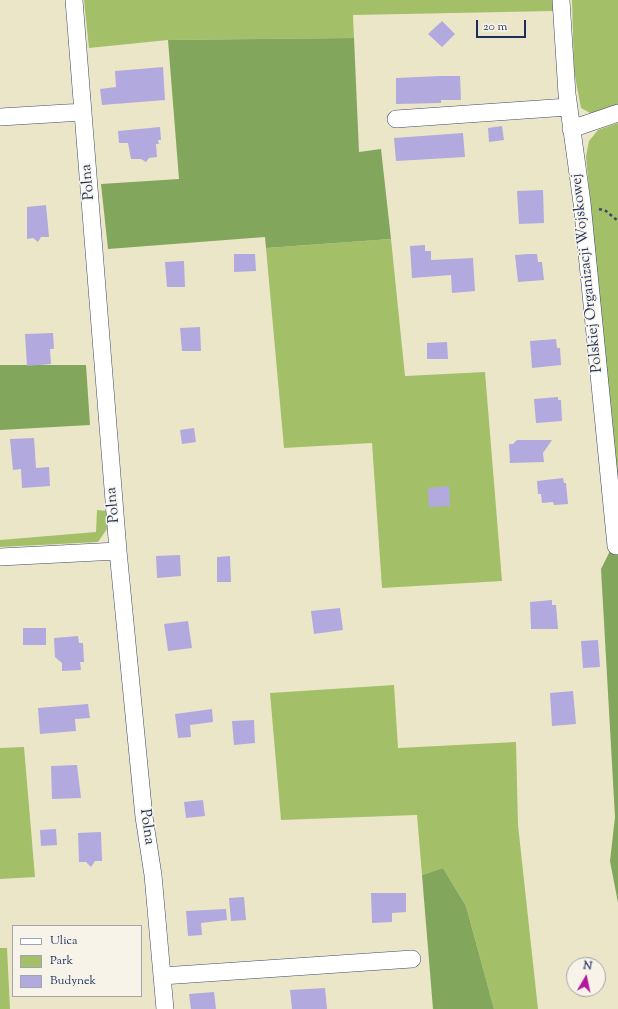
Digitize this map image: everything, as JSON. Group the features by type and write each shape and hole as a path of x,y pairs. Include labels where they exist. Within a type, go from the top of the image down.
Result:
{"street":[{"name":"Polna","path":"74,0 118,551 165,1009"},
{"name":"Polskiej Organizacji Wojskowej","path":"561,0 568,107 582,203 616,546"},
{"path":"396,118 568,107"},
{"path":"0,117 83,112"},
{"path":"571,129 618,113"},
{"path":"0,557 118,551"},
{"path":"162,976 412,959"}],"green space":[{"path":"84,0 554,0 554,11 353,15 354,38 168,40 89,48"},
{"path":"572,0 618,0 618,105 592,114 581,108 574,71"},
{"path":"354,38 359,152 381,149 391,239 266,248 265,237 108,249 101,184 179,179 168,40"},
{"path":"618,123 618,486 586,157 589,141 598,130"},
{"path":"391,239 405,376 485,372 502,581 382,588 372,443 284,448 266,248"},
{"path":"0,365 86,365 90,425 0,430"},
{"path":"97,510 108,511 109,526 98,542 0,547 0,540 96,532"},
{"path":"610,551 618,551 618,903 610,861 615,817 601,569"},
{"path":"394,685 398,748 516,742 518,825 538,1009 494,1009 466,906 443,868 422,875 417,815 281,820 270,693"},
{"path":"24,747 35,877 0,879 0,748"},
{"path":"443,868 466,906 494,1009 433,1009 422,875"},
{"path":"0,948 7,948 10,1009 0,1009"}],"building":[{"path":"442,21 455,34 442,47 428,34"},
{"path":"163,67 165,100 102,105 100,89 116,87 115,71"},
{"path":"460,76 461,100 441,100 441,103 396,104 396,78"},
{"path":"502,126 504,140 489,142 488,128"},
{"path":"160,127 161,140 158,140 159,144 156,144 157,157 149,158 146,162 141,159 131,159 128,143 119,143 118,131"},
{"path":"463,133 465,157 396,161 394,138"},
{"path":"543,190 544,223 519,224 517,191"},
{"path":"46,205 49,237 41,237 38,242 33,238 27,239 27,207"},
{"path":"425,245 425,251 431,251 431,260 473,258 475,291 452,293 451,275 412,278 410,246"},
{"path":"234,254 255,254 256,271 234,272"},
{"path":"537,254 538,262 542,262 544,280 518,282 515,255"},
{"path":"184,261 185,287 167,287 165,262"},
{"path":"200,327 201,351 182,351 180,328"},
{"path":"53,333 54,349 50,349 51,364 27,366 25,334"},
{"path":"556,339 557,348 560,348 561,365 532,368 530,341"},
{"path":"447,342 448,359 427,359 427,343"},
{"path":"558,397 558,400 561,400 562,421 536,423 534,399"},
{"path":"194,428 196,442 182,444 180,430"},
{"path":"34,438 36,468 49,467 50,486 22,488 21,469 13,470 10,439"},
{"path":"517,440 552,440 543,453 544,462 510,463 509,444 513,444"},
{"path":"563,478 564,483 566,483 568,504 554,505 553,502 542,503 541,494 538,494 537,481"},
{"path":"449,486 450,506 429,507 428,488"},
{"path":"180,555 181,576 157,578 156,556"},
{"path":"230,556 231,582 217,582 217,557"},
{"path":"552,600 552,605 556,605 558,629 531,629 530,602"},
{"path":"340,608 343,630 314,634 311,611"},
{"path":"188,621 192,648 168,651 164,624"},
{"path":"23,628 46,628 46,645 23,645"},
{"path":"78,636 79,643 83,643 84,662 80,662 81,670 62,671 62,663 55,657 54,638"},
{"path":"598,640 600,667 583,668 581,641"},
{"path":"573,691 576,724 552,726 550,693"},
{"path":"88,704 90,718 75,719 76,731 40,734 38,708"},
{"path":"212,709 213,722 190,725 191,737 178,738 175,714"},
{"path":"254,720 255,743 234,745 232,721"},
{"path":"77,765 81,798 52,799 51,766"},
{"path":"203,800 205,816 186,818 184,802"},
{"path":"56,829 57,845 41,846 40,830"},
{"path":"101,832 102,861 95,861 91,867 86,862 79,862 78,833"},
{"path":"371,893 406,893 406,912 392,913 392,922 372,923"},
{"path":"244,897 246,920 231,921 229,898"},
{"path":"226,909 227,920 201,923 202,935 188,936 186,911"},
{"path":"325,988 327,1009 292,1009 290,990"},
{"path":"214,992 216,1009 191,1009 189,994"}]}
